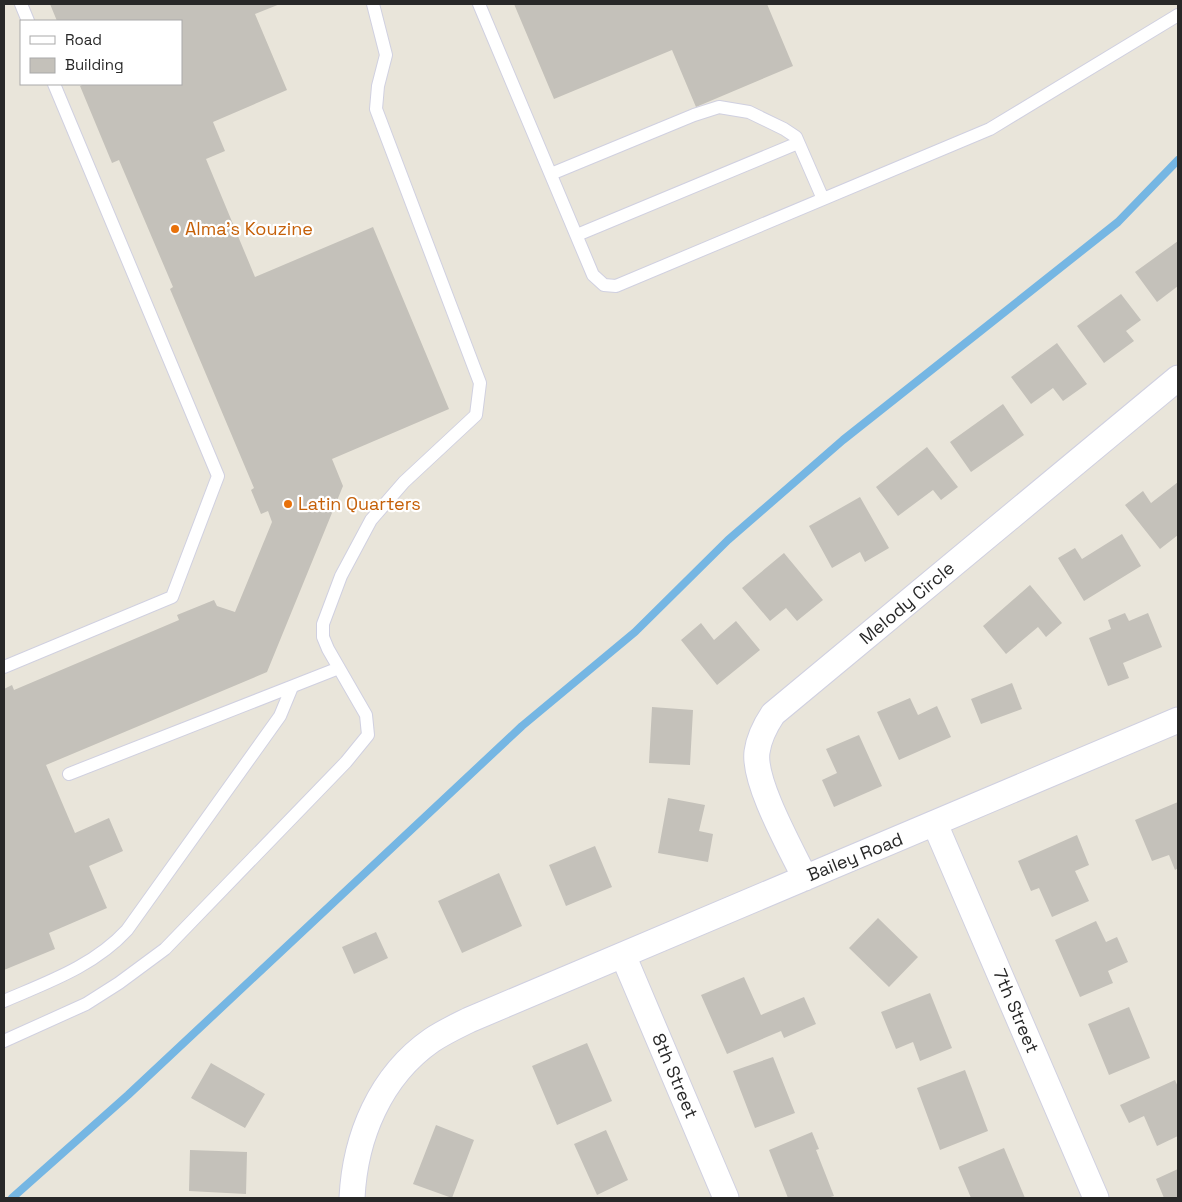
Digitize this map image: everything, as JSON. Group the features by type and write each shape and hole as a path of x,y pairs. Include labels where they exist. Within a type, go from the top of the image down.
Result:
{"street":[{"name":"Melody Circle","path":"805,878 779,824 758,769 756,754 762,732 773,714 1178,378"},
{"name":"Bailey Road","path":"352,1198 354,1170 368,1119 384,1090 407,1063 432,1041 469,1020 531,993 936,824 1178,720"},
{"name":"7th Street","path":"936,824 1096,1198"},
{"name":"8th Street","path":"623,955 726,1198"}],"lane":[{"path":"20,4 28,20"},
{"path":"4,1041 86,1004 119,983 165,949 346,762 368,735 366,715 323,637 323,624 341,576 371,520 404,482 476,416 480,383 376,109 378,86 386,55 373,4"},
{"path":"479,4 593,275 604,285 616,286 990,129 1178,15"},
{"path":"4,667 172,597 218,476 54,85"},
{"path":"551,174 694,115 719,108 750,112 796,137 823,199"},
{"path":"577,235 798,143"},
{"path":"69,774 339,668"},
{"path":"4,1001 79,968 112,947 127,930 280,716 292,687"}],"building":[{"path":"50,4 280,4 255,14 287,90 213,122 225,151 206,159 255,277 373,227 449,409 332,459 343,486 267,672 46,765 75,833 109,818 123,851 89,866 107,908 49,933 55,949 4,970 4,689 12,685 14,690 179,620 177,615 214,600 217,606 235,612 272,522 268,511 261,514 251,490 254,488 170,289 173,287 119,160 112,163 80,86 182,85 182,20 57,20"},
{"path":"514,4 767,4 793,66 696,107 672,50 554,99"},
{"path":"1178,241 1178,286 1157,302 1135,272"},
{"path":"1121,294 1141,320 1126,331 1134,341 1104,363 1077,326"},
{"path":"1057,343 1087,384 1063,401 1053,388 1031,404 1011,377"},
{"path":"1003,404 1024,435 971,472 950,442"},
{"path":"927,447 958,487 941,500 933,490 898,516 876,487"},
{"path":"1178,482 1178,535 1160,549 1125,505 1143,491 1151,503"},
{"path":"860,497 889,548 865,562 860,552 832,568 809,526"},
{"path":"1122,534 1141,566 1084,601 1058,558 1075,548 1082,559"},
{"path":"784,553 823,600 797,621 786,608 770,621 742,588"},
{"path":"1030,585 1062,623 1046,637 1038,627 1006,654 983,626"},
{"path":"1125,613 1129,621 1148,613 1162,647 1123,663 1129,678 1108,686 1089,638 1111,629 1108,620"},
{"path":"736,621 760,650 717,685 681,640 701,623 714,640"},
{"path":"1012,683 1022,709 981,724 971,699"},
{"path":"910,698 918,715 937,706 951,737 899,760 877,712"},
{"path":"652,707 693,710 690,765 649,763"},
{"path":"859,735 882,786 834,807 822,780 837,773 826,749"},
{"path":"668,798 705,805 699,831 713,834 708,862 658,853"},
{"path":"1178,802 1178,868 1175,870 1169,855 1152,861 1135,820"},
{"path":"1077,835 1089,865 1075,871 1089,901 1052,917 1039,888 1031,891 1018,861"},
{"path":"595,846 612,887 566,906 549,865"},
{"path":"499,873 522,926 462,953 438,901"},
{"path":"878,918 918,957 889,987 849,948"},
{"path":"1096,921 1106,942 1117,937 1128,962 1108,971 1113,983 1080,997 1055,940"},
{"path":"376,932 388,958 354,974 342,947"},
{"path":"744,977 761,1015 804,997 816,1024 784,1038 781,1031 727,1054 701,995"},
{"path":"930,993 952,1048 920,1061 913,1042 896,1049 881,1012"},
{"path":"1129,1007 1150,1058 1109,1075 1088,1024"},
{"path":"587,1043 612,1101 557,1125 532,1066"},
{"path":"773,1057 795,1113 755,1128 733,1071"},
{"path":"211,1063 265,1094 245,1128 191,1098"},
{"path":"965,1070 988,1131 940,1150 917,1088"},
{"path":"1175,1080 1178,1087 1178,1136 1157,1146 1144,1116 1129,1123 1120,1105"},
{"path":"436,1125 474,1140 452,1198 413,1184"},
{"path":"606,1130 628,1180 597,1195 574,1144"},
{"path":"812,1132 819,1149 816,1150 834,1196 827,1198 788,1198 769,1150"},
{"path":"1004,1148 1025,1198 971,1198 958,1167"},
{"path":"190,1150 247,1152 246,1194 189,1191"},
{"path":"1178,1169 1178,1198 1164,1198 1156,1179"}],"waterway":[{"path":"12,1198 128,1095 522,726 635,632 728,540 843,440 1118,222 1178,160"}],"place":[{"name":"Alma's Kouzine","path":"175,229"},
{"name":"Latin Quarters","path":"288,504"}]}
